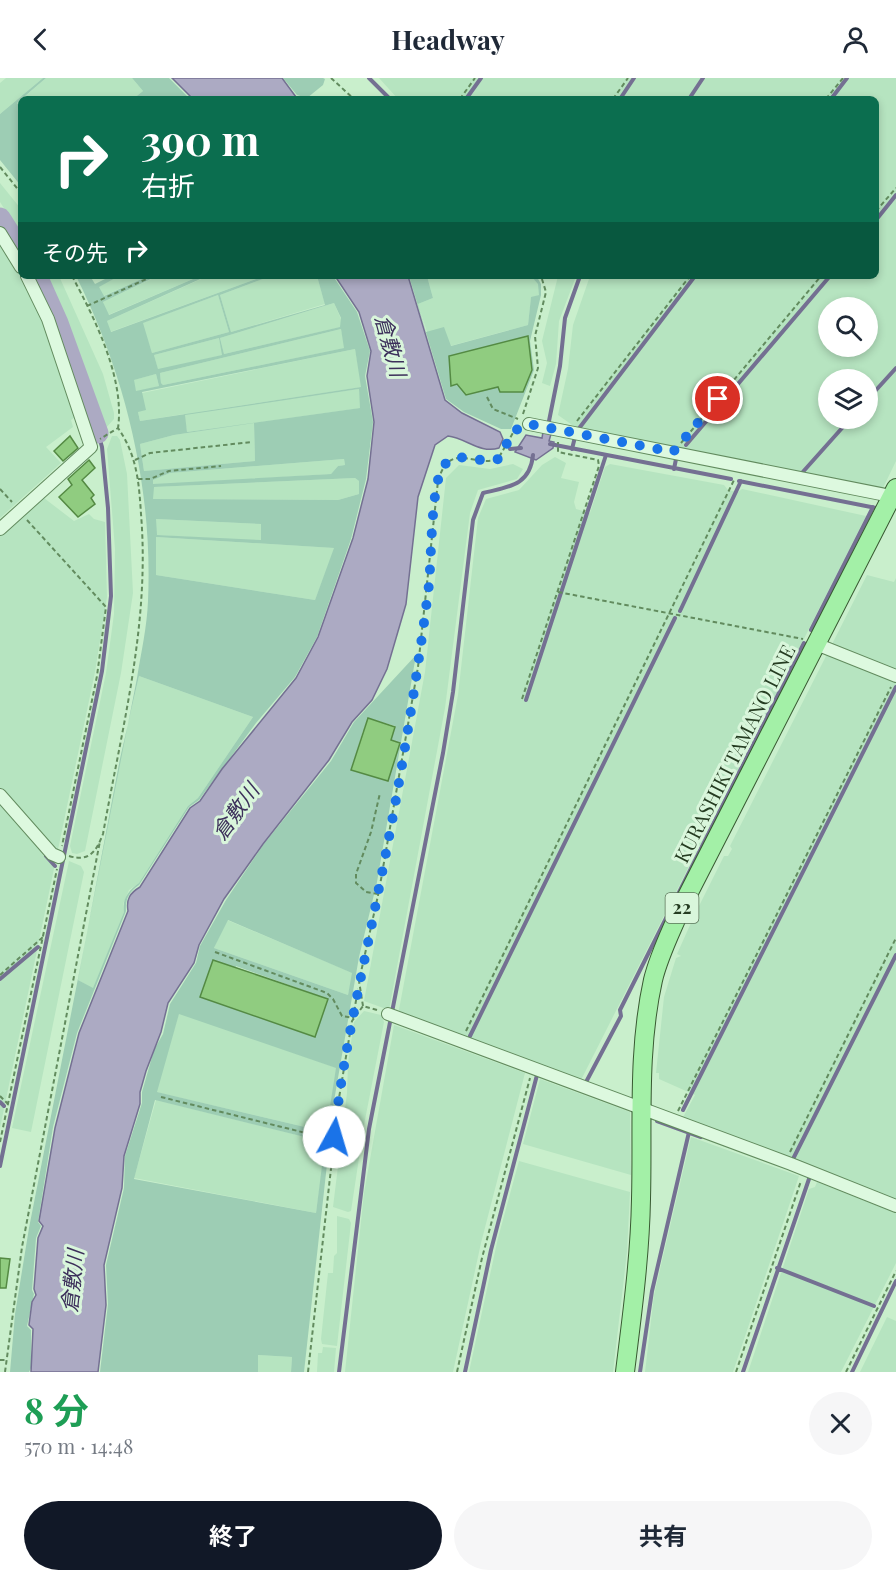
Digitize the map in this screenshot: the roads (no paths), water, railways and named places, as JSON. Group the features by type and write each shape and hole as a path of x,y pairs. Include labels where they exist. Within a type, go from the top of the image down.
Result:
{"main road":[{"name":"KURASHIKI TAMANO LINE","path":"625,1372 638,1255 646,1018 654,978 666,942 816,644 895,494"}],"street":[{"path":"0,233 18,262"},
{"path":"0,529 17,508 91,447 48,318 28,279"},
{"path":"529,424 555,432 895,494"},
{"path":"816,644 893,675"},
{"path":"0,795 52,854 63,856"},
{"path":"392,1015 791,1164 896,1206"}],"water":[{"path":"172,78 282,78 295,96 190,96"},
{"name":"倉敷川","path":"337,279 409,279 445,400 462,413 500,432 503,439 499,448 492,449 448,436 435,445 418,497 406,604 387,669 372,700 352,722 329,760 263,844 224,899 199,945 194,963 168,1003 161,1032 146,1071 140,1092 140,1104 124,1156 122,1188 104,1265 106,1305 98,1372 31,1372 33,1329 29,1325 32,1302 36,1295 34,1289 38,1238 43,1226 39,1221 55,1128 79,1033 128,911 128,900 131,894 140,887 190,808 200,801 222,769 296,678 318,637 353,538 368,479 374,422 367,376 371,351 359,312"},
{"path":"543,432 551,434 549,441 554,442 553,448 536,460 515,452 526,435 542,438"}],"waterway":[{"path":"369,78 387,96"},
{"path":"468,96 481,78"},
{"path":"622,96 634,78"},
{"path":"691,96 703,78"},
{"path":"833,96 847,78"},
{"path":"879,216 896,195"},
{"path":"0,218 18,246"},
{"path":"38,279 58,323 98,433"},
{"path":"548,426 560,366 565,318 579,279"},
{"path":"577,431 693,279"},
{"path":"686,445 827,279"},
{"path":"878,388 896,368"},
{"path":"801,474 841,429"},
{"path":"0,1166 102,671 111,596 108,508 102,447 98,433"},
{"path":"572,449 575,437"},
{"path":"550,444 731,479"},
{"path":"510,449 521,448"},
{"path":"339,1372 369,1129 443,753 453,692 473,520 483,493 509,487 522,479 531,465 533,455"},
{"path":"526,700 606,455"},
{"path":"674,469 676,459"},
{"path":"739,481 876,508"},
{"path":"680,611 741,481"},
{"path":"811,630 873,507"},
{"path":"470,1036 675,618"},
{"path":"585,1084 621,1016 620,1010 804,643"},
{"path":"683,1110 896,687"},
{"path":"46,856 55,866"},
{"path":"0,979 38,947"},
{"path":"793,1159 896,955"},
{"path":"465,1372 491,1250 537,1075"},
{"path":"0,1102 4,1106"},
{"path":"657,1121 701,1137"},
{"path":"640,1372 652,1291 689,1132"},
{"path":"743,1372 810,1176"},
{"path":"777,1268 874,1306"},
{"path":"852,1372 896,1281"}]}
